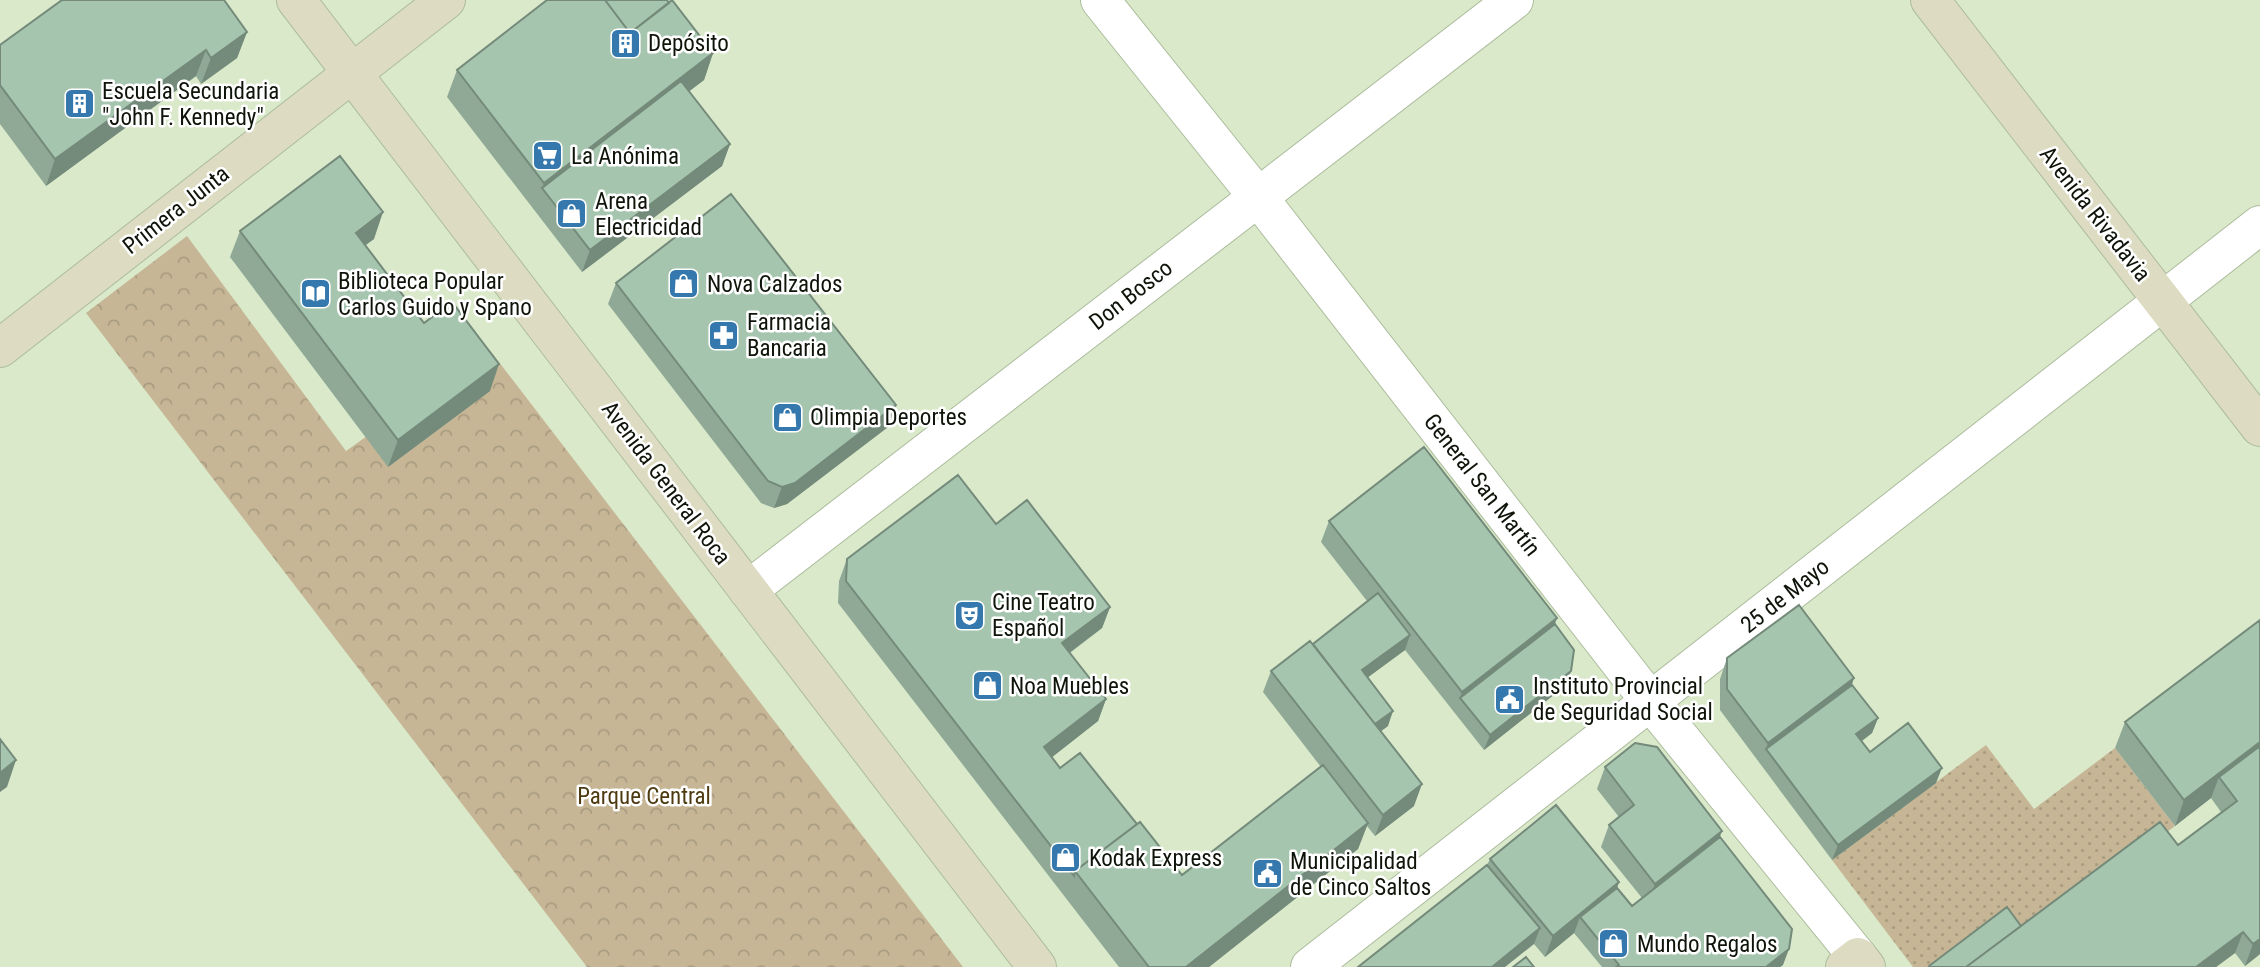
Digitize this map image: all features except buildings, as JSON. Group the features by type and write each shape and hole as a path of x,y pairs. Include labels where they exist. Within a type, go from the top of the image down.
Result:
{"main road":[{"name":"Avenida General Roca","path":"296,0 1037,967"},
{"name":"Primera Junta","path":"0,348 446,0"},
{"name":"Avenida Rivadavia","path":"1930,0 2260,427"}],"street":[{"name":"General San Martín","path":"1100,0 1258,197 1857,964"},
{"name":"Don Bosco","path":"748,590 1514,0"},
{"name":"25 de Mayo","path":"1310,967 2260,225"}],"green space":[{"name":"Parque Central","path":"187,236 346,451 489,349 963,967 587,967 86,313"},
{"path":"1986,745 2034,809 2115,748 2175,826 2017,943 1942,967 1913,967 1832,860"}],"place":[{"name":"Depósito","path":"625,43"},
{"name":"Escuela Secundaria \"John F. Kennedy\"","path":"79,104"},
{"name":"La Anónima","path":"548,156"},
{"name":"Arena Electricidad","path":"572,214"},
{"name":"Nova Calzados","path":"684,284"},
{"name":"Biblioteca Popular Carlos Guido y Spano","path":"315,294"},
{"name":"Farmacia Bancaria","path":"724,335"},
{"name":"Olimpia Deportes","path":"787,417"},
{"name":"Cine Teatro Español","path":"969,615"},
{"name":"Noa Muebles","path":"987,686"},
{"name":"Instituto Provincial de Seguridad Social","path":"1510,699"},
{"name":"Kodak Express","path":"1066,858"},
{"name":"Municipalidad de Cinco Saltos","path":"1267,874"},
{"name":"Mundo Regalos","path":"1614,944"}]}
